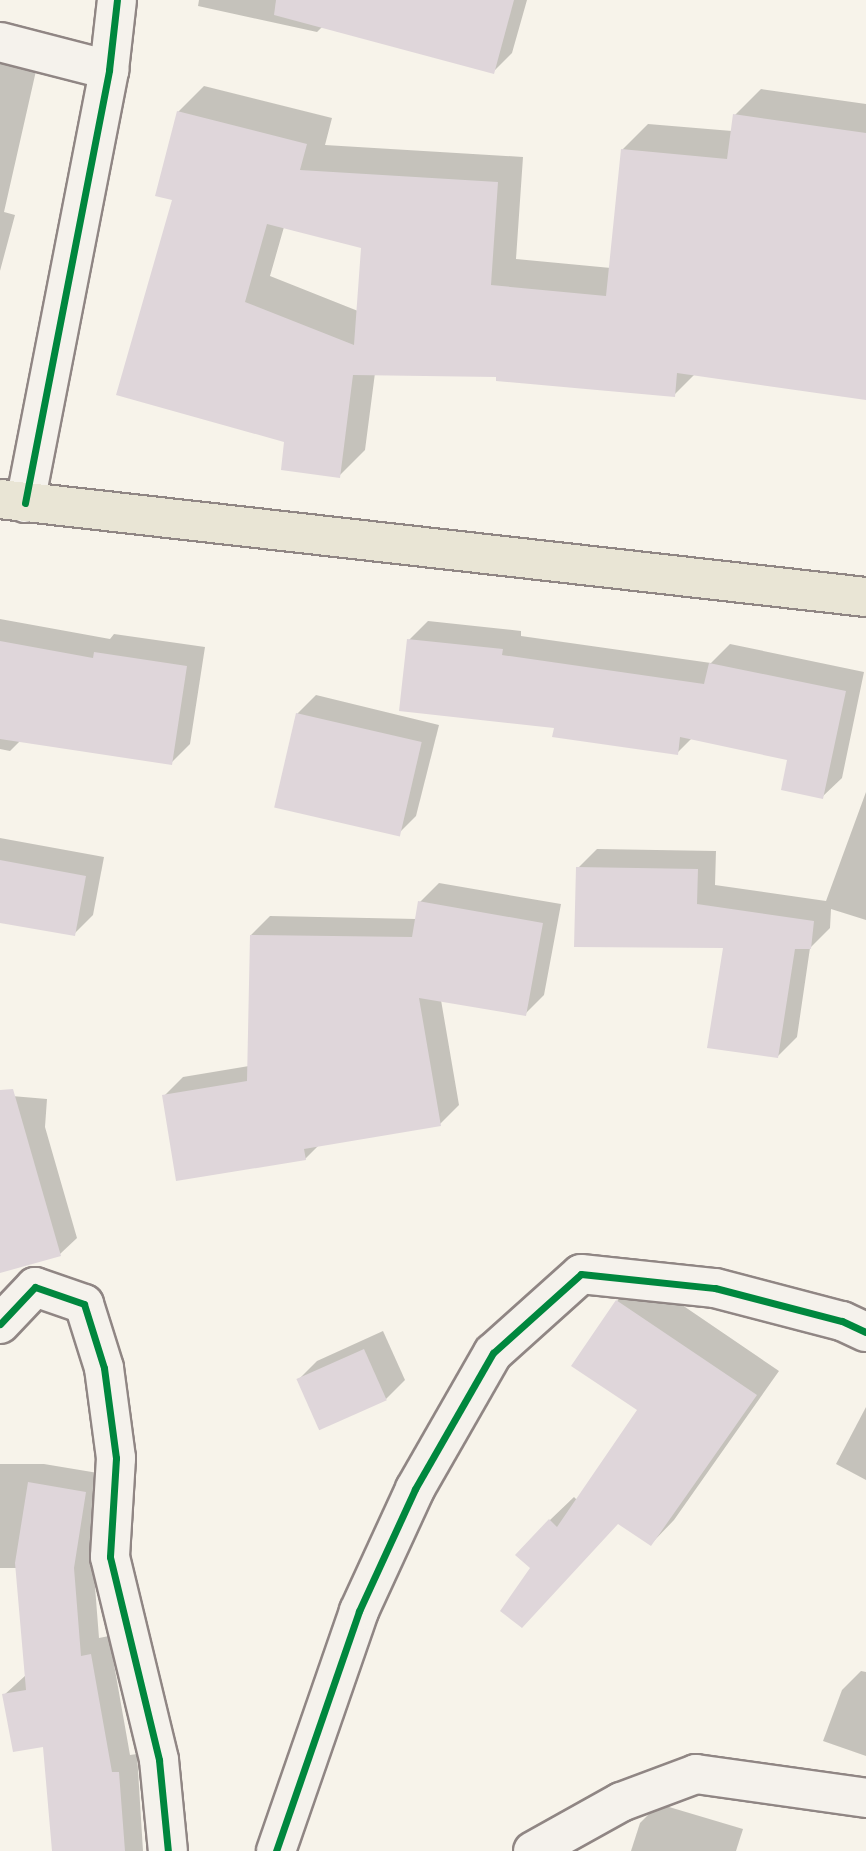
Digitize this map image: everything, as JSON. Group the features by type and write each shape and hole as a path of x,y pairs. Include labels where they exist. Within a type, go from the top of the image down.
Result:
{"highway":[{"path":"12,501 866,597"}],"street":[{"path":"12,501 108,69 117,0"},
{"path":"0,41 108,69"},
{"path":"276,1851 359,1611 415,1489 493,1353 580,1274 715,1288 842,1321 866,1332"},
{"path":"0,1324 35,1287 84,1304 104,1368 116,1458 110,1557 159,1760 168,1851"},
{"path":"533,1851 621,1802 696,1774 866,1798"}],"building":[{"path":"276,0 514,0 494,74 274,15"},
{"path":"177,111 307,144 300,170 498,182 491,285 606,296 621,149 727,159 733,114 866,133 866,400 677,373 675,397 496,381 496,377 353,375 340,478 281,470 284,442 116,395 172,200 155,196","holes":["267,224 361,248 354,345 245,302"]},
{"path":"407,639 503,649 502,655 704,684 709,663 846,691 823,799 781,790 787,760 680,737 678,755 552,737 554,728 399,711"},
{"path":"0,641 93,658 94,652 187,666 172,765 0,739"},
{"path":"296,713 422,742 400,837 274,808"},
{"path":"0,860 86,876 75,936 0,923"},
{"path":"576,867 698,869 697,904 814,921 811,949 795,949 778,1058 707,1048 723,948 574,947"},
{"path":"418,901 543,923 526,1016 419,998 441,1126 304,1149 306,1160 176,1181 162,1095 247,1081 250,935 412,937"},
{"path":"13,1089 61,1256 0,1273 0,1090"},
{"path":"616,1300 757,1395 651,1546 618,1524 522,1628 500,1611 530,1568 515,1555 549,1519 557,1527 637,1410 571,1366"},
{"path":"364,1349 387,1400 319,1430 296,1379"},
{"path":"28,1482 86,1492 74,1568 81,1656 91,1654 112,1772 119,1772 125,1851 52,1851 43,1747 13,1752 2,1694 26,1690 15,1563"}],"cycle path":[{"path":"25,503 109,70 117,0"},
{"path":"276,1851 359,1611 415,1489 493,1353 581,1274 715,1288 842,1321 866,1332"},
{"path":"0,1324 35,1287 84,1304 104,1368 116,1458 110,1557 159,1760 168,1851"}]}
